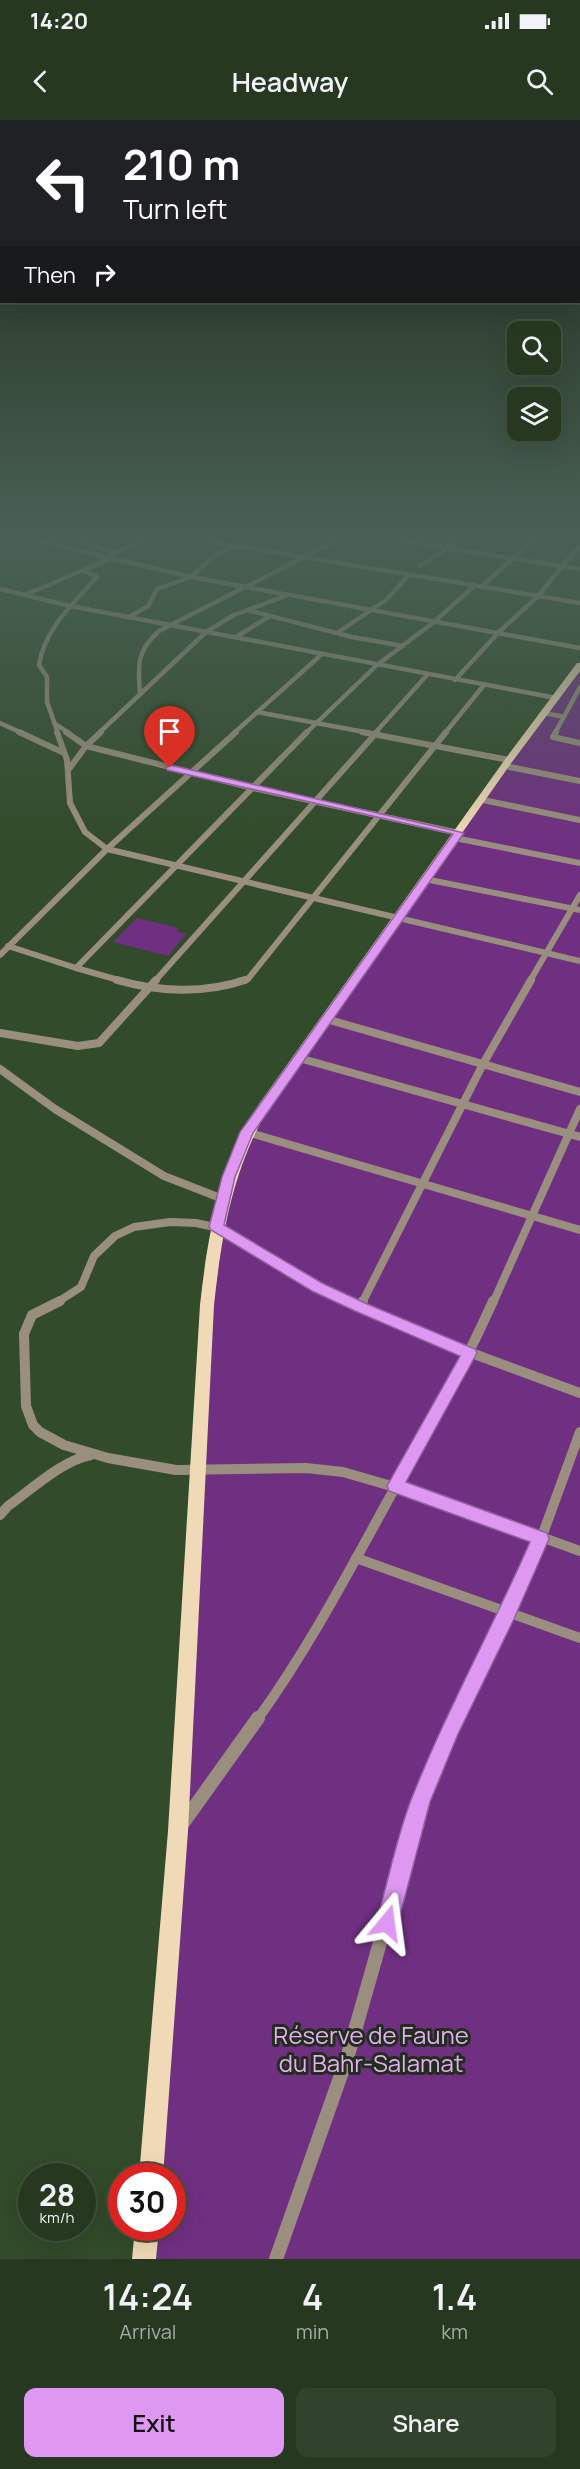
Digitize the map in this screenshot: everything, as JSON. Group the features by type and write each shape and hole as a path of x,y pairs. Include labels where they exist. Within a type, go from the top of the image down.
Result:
{"main road":[{"path":"152,2163 178,1831 207,1305 216,1227 223,1199 236,1155 247,1132 507,763 556,698 579,675"},
{"path":"144,2259 146,2241"}],"street":[{"path":"46,641 39,657 39,668 48,681 47,702 69,770 70,803 85,832 107,849 399,916 580,961"},
{"path":"140,694 139,654 147,641"},
{"path":"69,770 86,746 197,641"},
{"path":"251,641 556,698"},
{"path":"377,641 403,646"},
{"path":"76,968 316,723 377,665 410,641"},
{"path":"455,680 491,641"},
{"path":"541,641 580,648"},
{"path":"0,955 107,849 322,654"},
{"path":"0,1033 78,1046 99,1043 427,675"},
{"path":"579,675 578,698 564,717 553,738 580,743"},
{"path":"8,946 76,968 150,988 212,988 237,984 248,979 484,685"},
{"path":"257,712 436,746 580,782"},
{"path":"544,713 564,717"},
{"path":"0,723 62,752"},
{"path":"53,723 86,746 253,788 380,814 457,835 580,863"},
{"path":"483,800 580,820"},
{"path":"425,879 576,909"},
{"path":"360,1307 483,1064 576,909 580,895"},
{"path":"326,1019 580,1092"},
{"path":"299,1058 464,1102 580,1137"},
{"path":"0,1069 66,1115 164,1176 223,1199"},
{"path":"178,1831 281,1686 356,1558 470,1353 580,1109"},
{"path":"247,1132 580,1230"},
{"path":"580,1393 470,1353 360,1307 309,1282 216,1227 167,1223 149,1224 125,1230 104,1244 92,1259 85,1284 76,1292 41,1308 28,1319 23,1332 27,1407 30,1422 40,1432 54,1440 91,1455 141,1465 198,1472 282,1466 315,1468 395,1486 540,1539 580,1551"},
{"path":"276,2259 348,2055 420,1802 450,1728 508,1613 540,1539 580,1432"},
{"path":"0,1515 8,1506 69,1463 80,1457 91,1455"},
{"path":"356,1558 580,1638"}],"green space":[{"name":"Réserve de Faune du Bahr-Salamat","path":"580,665 580,2259 144,2259 146,2241 186,2241 186,2163 152,2163 178,1831 207,1305 247,1132"},
{"path":"137,918 178,928 176,931 186,934 168,956 113,942"}],"route":[{"path":"170,768 459,833 247,1132 228,1177 216,1227 317,1287 470,1353 395,1486 540,1539 508,1613 450,1728 420,1802 387,1923"}]}
